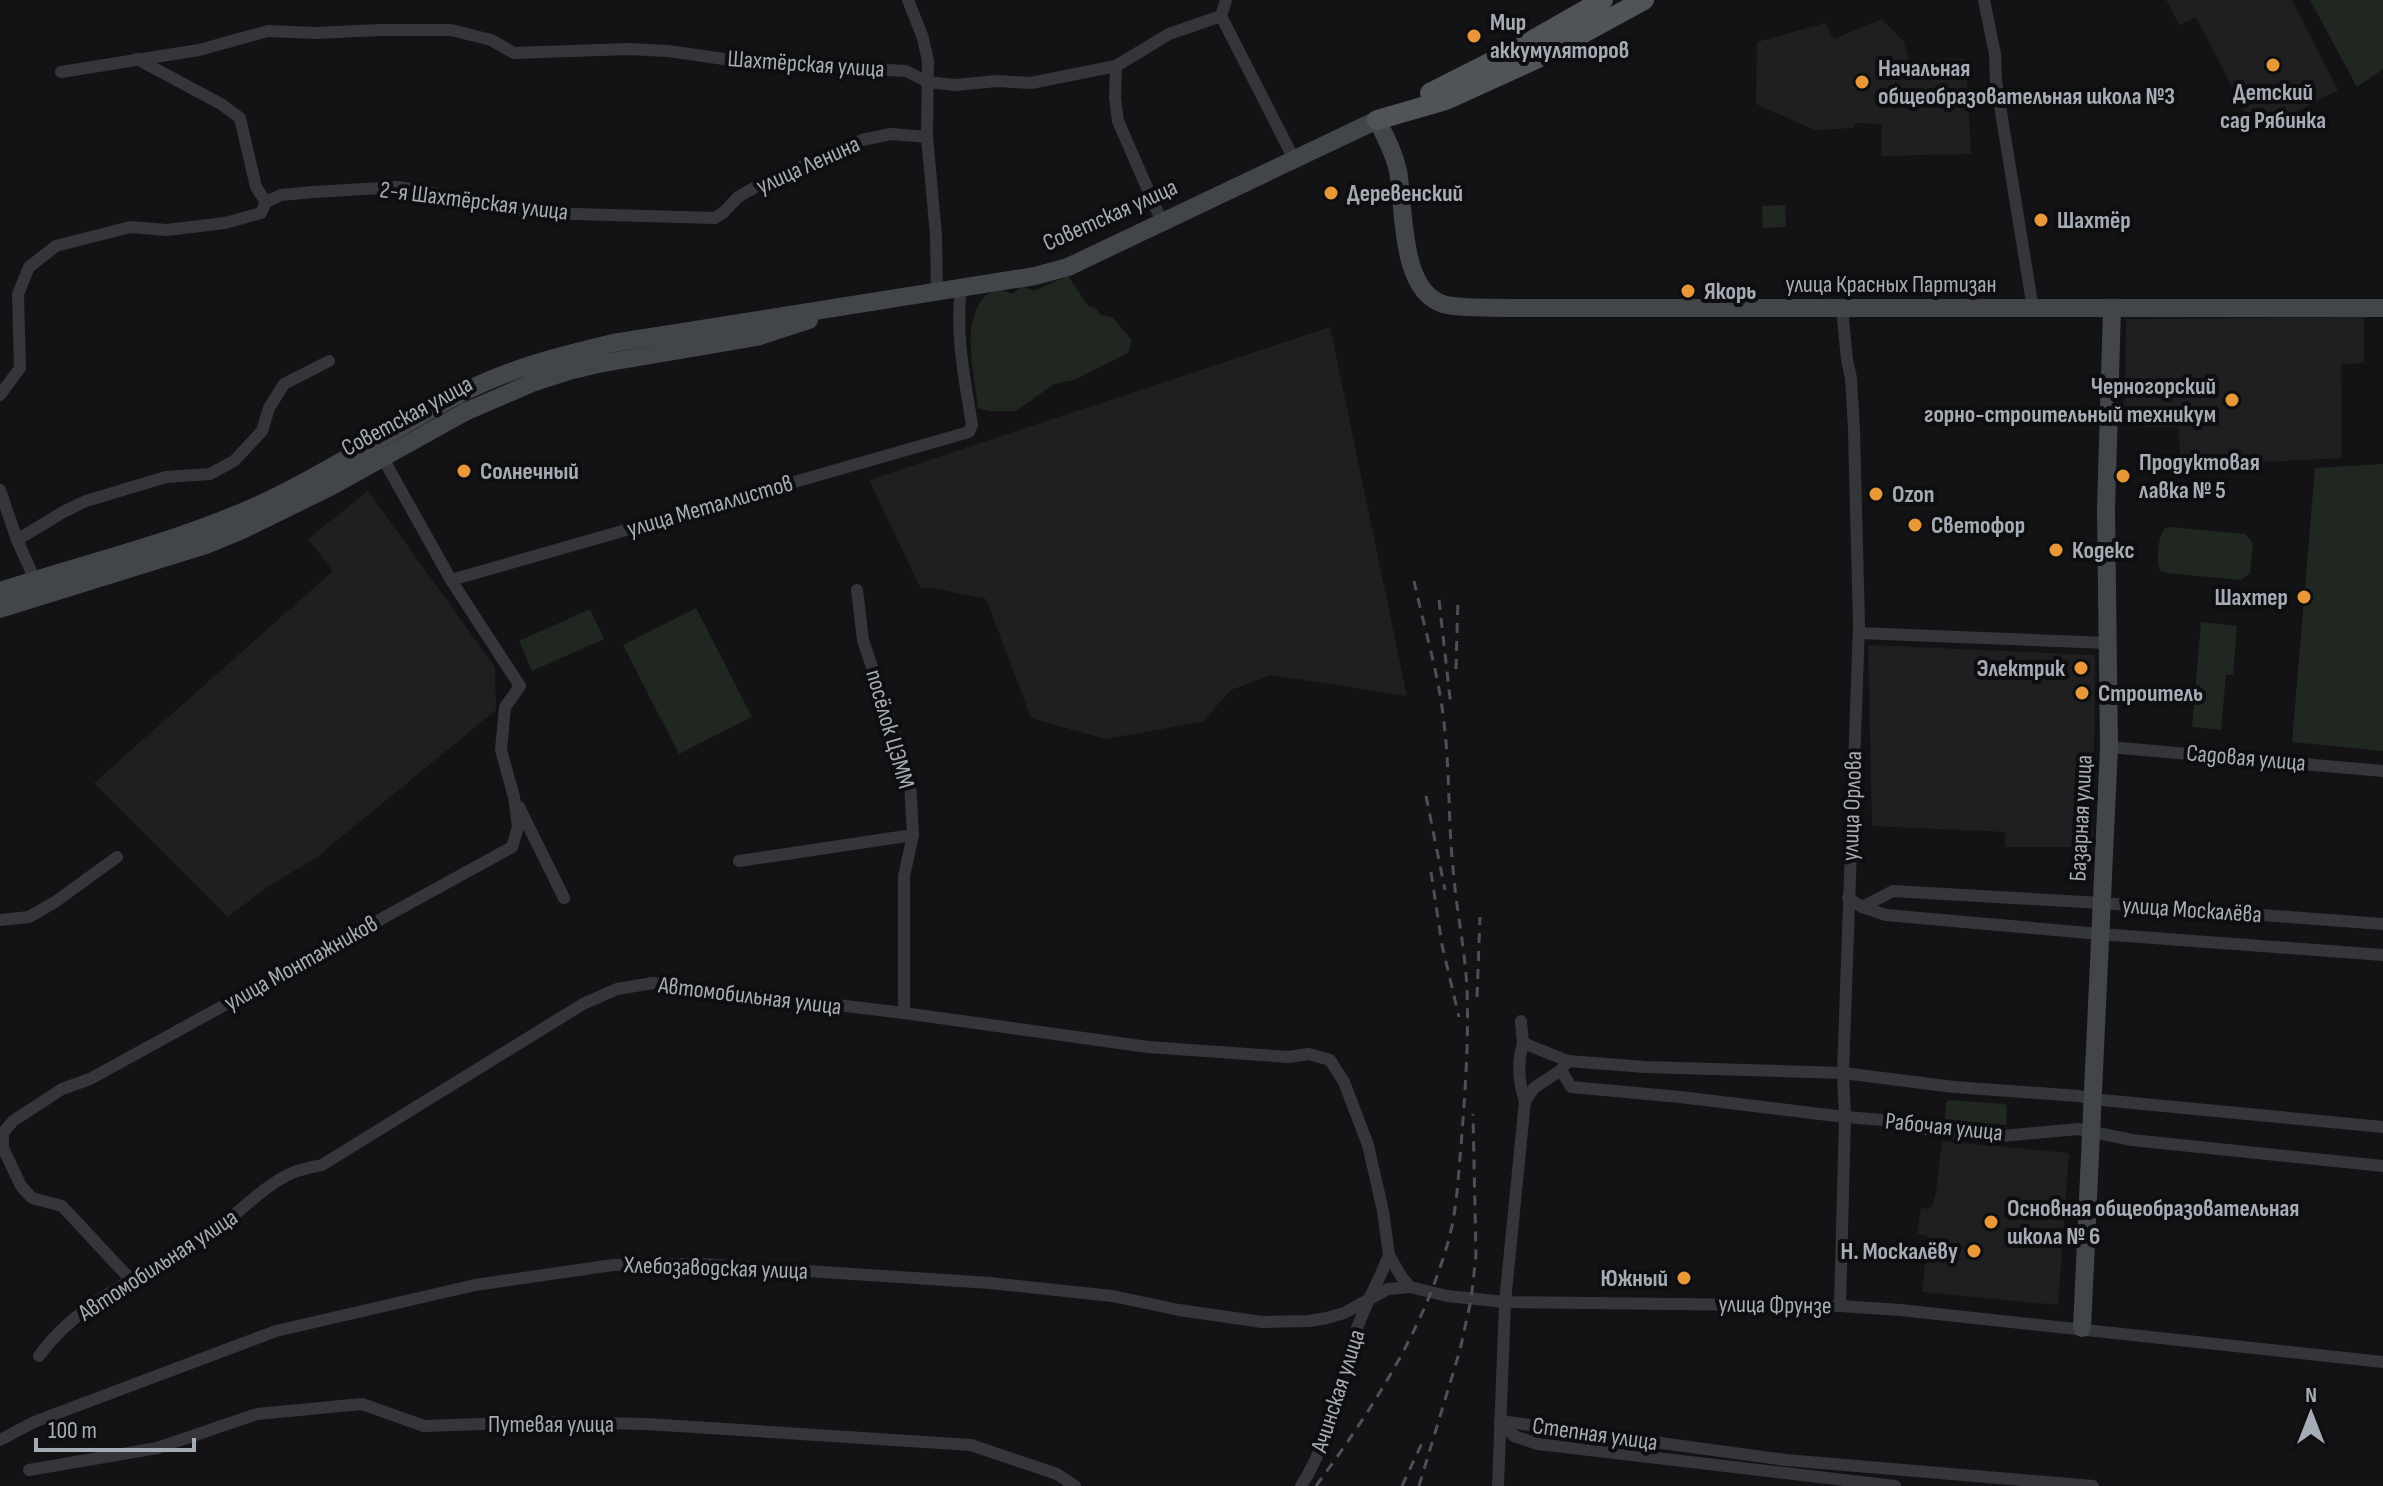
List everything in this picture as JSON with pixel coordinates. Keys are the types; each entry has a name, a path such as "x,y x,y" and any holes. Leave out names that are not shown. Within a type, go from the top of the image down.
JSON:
{"main road":[{"name":"Советская улица","path":"0,609 206,545 274,516 431,421 471,389 555,357 613,343 961,289 1068,267 1377,120 1517,49 1603,0"},
{"name":"Советская улица","path":"1377,120 1446,100 1536,59 1644,0"},
{"name":"улица Красных Партизан","path":"1377,120 1391,146 1398,172 1414,273 1426,295 1443,304 1510,308 2383,308"},
{"name":"Базарная улица","path":"2082,1328 2109,747 2106,509 2112,309"},
{"name":"Советская улица","path":"0,591 189,533 379,450"}],"street":[{"path":"908,0 923,38 928,61 927,137 936,235 937,293"},
{"path":"1226,0 1221,16 1294,159"},
{"path":"1984,0 1993,39 1996,81 2033,309"},
{"name":"Шахтёрская улица","path":"61,72 199,50 268,31 451,30 491,40 514,53 628,49 668,51 745,62 906,71 928,82 955,85 997,81 1031,83 1116,66 1169,34 1221,16"},
{"path":"137,59 221,104 240,118 256,187 266,202"},
{"path":"1116,66 1118,121 1162,222"},
{"name":"улица Ленина","path":"738,197 862,140 891,134 927,137"},
{"name":"2-я Шахтёрская улица","path":"0,395 20,368 18,294 29,267 56,246 130,227 167,230 225,223 261,213 266,202 281,195 328,190 398,187 465,203 540,213 715,218 738,197"},
{"name":"улица Металлистов","path":"451,580 969,432 972,425 964,372 959,309 961,289"},
{"name":"улица Орлова","path":"1840,1306 1845,1117 1843,1073 1859,633 1854,430 1842,308"},
{"path":"17,540 86,501 166,477 210,474 234,461 262,431 269,408 284,384 329,361"},
{"path":"379,450 451,580 520,686 505,707 501,750 514,797 564,898"},
{"path":"0,490 35,580"},
{"name":"посёлок ЦЭММ","path":"857,590 863,640 910,782 913,835 904,876 904,1013"},
{"path":"1859,633 2107,643"},
{"name":"Садовая улица","path":"2109,747 2383,771"},
{"name":"улица Монтажников","path":"130,1279 62,1206 32,1198 21,1186 3,1148 3,1133 13,1121 62,1089 90,1079 512,847 518,827 514,797"},
{"path":"739,861 913,835"},
{"path":"0,920 29,917 117,857"},
{"name":"улица Москалёва","path":"1862,907 1893,891 2383,924"},
{"name":"улица Москалёва","path":"1848,898 1862,907 1886,915 2383,955"},
{"name":"Автомобильная улица","path":"39,1356 55,1334 130,1279 211,1233 278,1181 322,1165 583,1004 617,989 653,983 904,1013 1148,1047 1288,1057 1309,1054 1330,1060 1344,1082 1368,1145 1389,1255"},
{"path":"1498,1486 1505,1302 1525,1101 1518,1074 1523,1043 1521,1021"},
{"path":"1523,1043 1564,1066 1534,1088 1525,1101"},
{"name":"Рабочая улица","path":"2383,1127 2079,1096 1954,1087 1843,1073 1564,1066 1571,1087 1896,1121 1933,1131 2002,1136 2078,1129 2132,1140 2383,1166"},
{"path":"1389,1255 1410,1287"},
{"name":"Ачинская улица","path":"1301,1486 1332,1419 1353,1339 1389,1255"},
{"name":"Хлебозаводская улица","path":"0,1440 34,1422 276,1331 475,1285 613,1265 714,1265 990,1283 1112,1296 1262,1322 1327,1318 1344,1313 1388,1289 1410,1287"},
{"name":"улица Фрунзе","path":"1410,1287 1447,1296 1505,1302 1840,1306 1900,1310 2383,1362"},
{"name":"Путевая улица","path":"29,1470 157,1448 257,1414 362,1404 424,1426 539,1422 647,1424 971,1445 1057,1474 1075,1486"},
{"name":"Степная улица","path":"1500,1421 1514,1436 1538,1444 1895,1486"},
{"name":"Степная улица","path":"1500,1421 1786,1460 2093,1486"}],"shaded area":[{"name":"Детский сад Рябинка","path":"2166,0 2292,0 2338,90 2256,133 2196,17 2180,25"},
{"path":"2310,0 2383,0 2383,69 2357,87"},
{"name":"Начальная общеобразовательная школа №3","path":"1882,19 1904,42 1909,60 1966,59 1971,154 1881,156 1882,124 1855,123 1854,128 1815,130 1756,104 1757,42 1825,23 1834,39"},
{"path":"1785,205 1786,227 1763,228 1762,206"},
{"path":"1068,276 1088,306 1101,315 1113,318 1132,340 1128,353 1074,380 1054,384 1016,411 978,408 971,336 977,308 984,297 1000,289 1012,294 1023,286 1033,291"},
{"name":"Черногорский горно-строительный техникум","path":"2364,317 2364,363 2341,364 2342,458 2180,466 2179,427 2142,427 2142,413 2122,412 2126,319"},
{"path":"1330,327 1407,696 1271,675 1231,690 1202,722 1105,739 1031,718 986,599 932,588 921,589 869,480"},
{"path":"2383,464 2383,751 2292,742 2315,468"},
{"path":"368,491 495,667 496,710 317,857 269,886 228,917 94,783 333,571 308,539"},
{"path":"2164,529 2245,534 2253,543 2250,573 2241,580 2160,570 2160,538"},
{"path":"696,608 752,717 679,754 623,645"},
{"path":"590,609 604,639 532,671 519,641"},
{"path":"2201,622 2237,626 2233,675 2226,675 2221,730 2192,727"},
{"path":"1868,645 2095,655 2093,847 2005,847 2005,832 1872,826"},
{"path":"1949,1100 2004,1104 2007,1106 2006,1125 1947,1123 1946,1103"},
{"name":"Основная общеобразовательная школа № 6","path":"1942,1141 2069,1153 2058,1305 1922,1292 1928,1236 1917,1234 1921,1208 1931,1209 1936,1192"}],"railway":[{"path":"1316,1486 1375,1400 1425,1308 1451,1230 1457,1194 1466,1068 1466,974 1453,868 1442,705 1414,581"},
{"path":"1456,669 1458,597"},
{"path":"1439,600 1451,707"},
{"path":"1426,796 1445,890"},
{"path":"1431,872 1442,945 1459,1017"},
{"path":"1477,997 1480,917"},
{"path":"1419,1486 1460,1350 1471,1300 1476,1256 1473,1114"},
{"path":"1402,1486 1423,1441"}],"place":[{"name":"Мир аккумуляторов","path":"1474,36"},
{"name":"Детский сад Рябинка","path":"2273,65"},
{"name":"Начальная общеобразовательная школа №3","path":"1862,82"},
{"name":"Деревенский","path":"1331,193"},
{"name":"Шахтёр","path":"2041,220"},
{"name":"Якорь","path":"1688,291"},
{"name":"Черногорский горно-строительный техникум","path":"2232,400"},
{"name":"Солнечный","path":"464,471"},
{"name":"Продуктовая лавка № 5","path":"2123,476"},
{"name":"Ozon","path":"1876,494"},
{"name":"Светофор","path":"1915,525"},
{"name":"Кодекс","path":"2056,550"},
{"name":"Шахтер","path":"2304,597"},
{"name":"Электрик","path":"2081,668"},
{"name":"Строитель","path":"2082,693"},
{"name":"Основная общеобразовательная школа № 6","path":"1991,1222"},
{"name":"Н. Москалёву","path":"1974,1251"},
{"name":"Южный","path":"1684,1278"}]}
